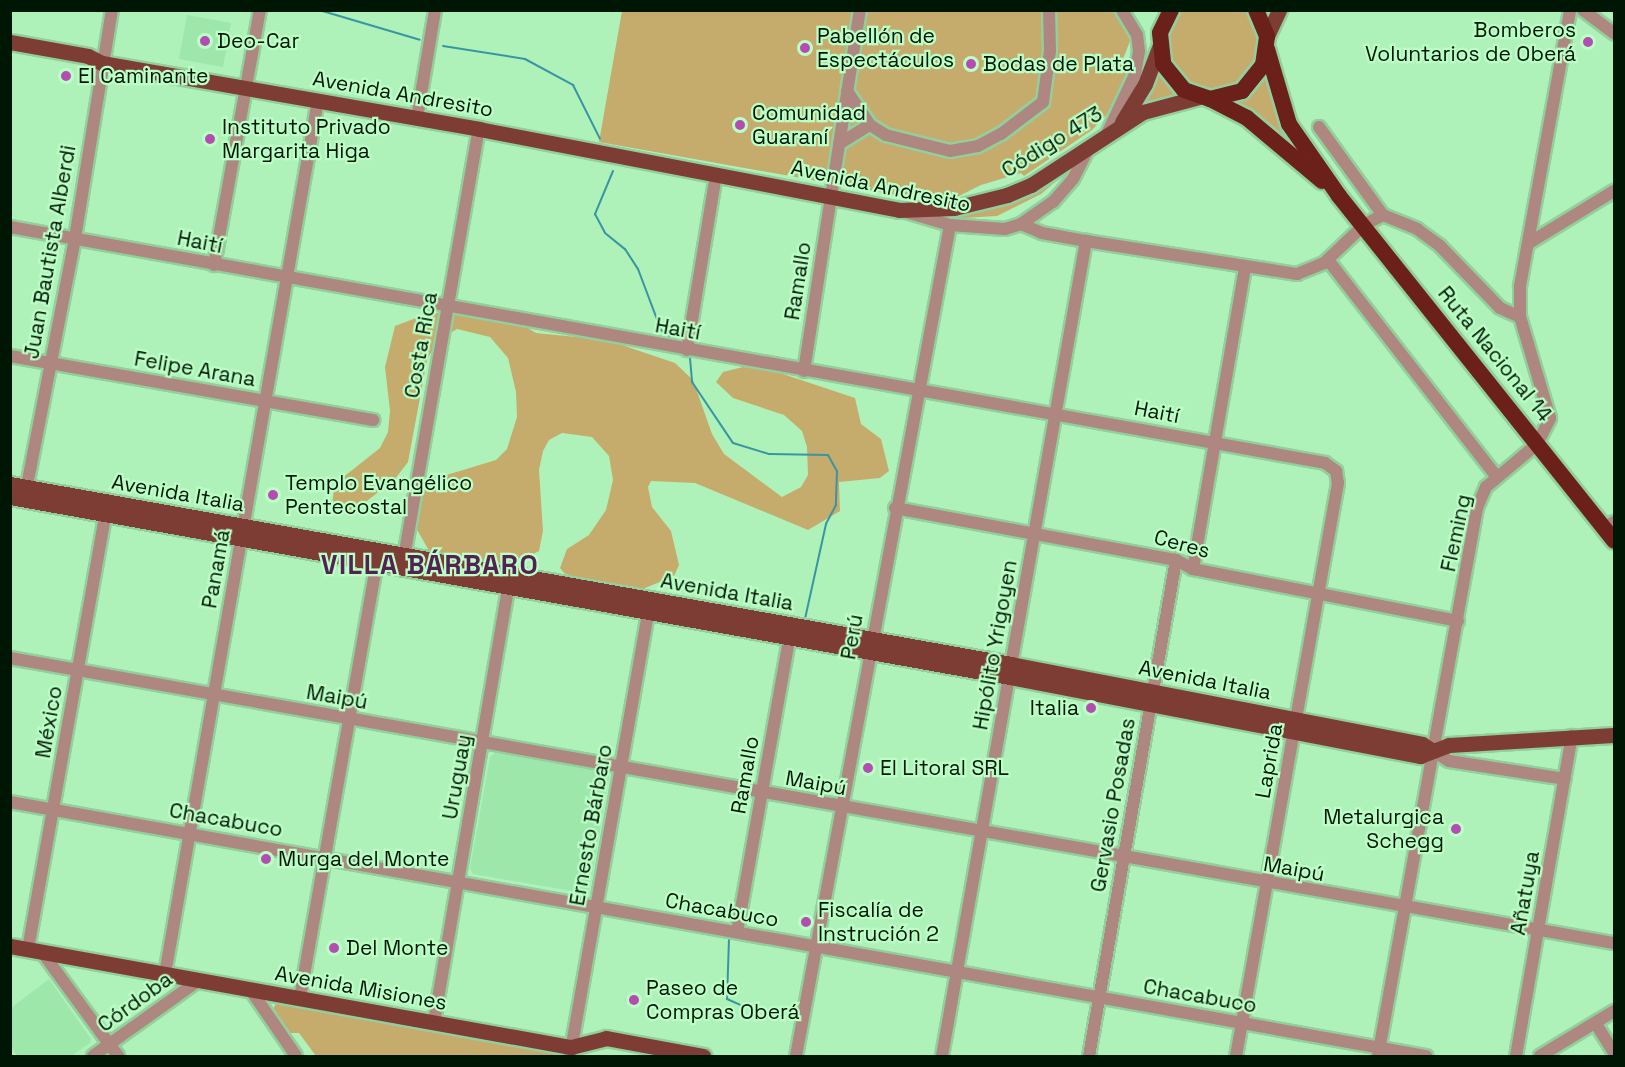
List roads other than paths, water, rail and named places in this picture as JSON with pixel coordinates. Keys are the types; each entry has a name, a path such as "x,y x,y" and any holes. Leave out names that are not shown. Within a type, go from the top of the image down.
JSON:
{"highway":[{"path":"1154,10 1160,40"},
{"path":"1160,40 1171,10"},
{"name":"Ruta Nacional 14","path":"1256,10 1289,124 1339,196 1538,444 1611,530"},
{"name":"Ruta Nacional 14","path":"1160,40 1171,79 1204,98 1247,118 1339,196"},
{"path":"1204,98 1242,91 1263,65 1267,43"}],"main road":[{"path":"1267,43 1279,10"},
{"path":"1121,124 1145,84 1160,40"},
{"name":"Avenida Andresito","path":"10,42 88,56 102,63 479,129 899,210"},
{"name":"Avenida Andresito","path":"10,52 87,65 102,63"},
{"path":"1121,124 1159,106 1204,98"},
{"name":"Código 473","path":"899,210 954,208 1007,195 1031,185 1088,149 1121,124"},
{"name":"Avenida Italia","path":"10,484 21,495 403,561 1295,725 1422,744 1433,751"},
{"path":"1433,751 1449,745 1614,735"},
{"name":"Avenida Misiones","path":"10,946 434,1022 574,1051 606,1038 703,1056"}],"street":[{"name":"Juan Bautista Alberdi","path":"21,495 75,238 112,10"},
{"path":"214,265 260,10"},
{"path":"417,118 435,10"},
{"name":"Ramallo","path":"804,371 860,10"},
{"path":"847,91 870,124 885,135 950,151 978,146 1001,134 1042,102 1050,51 1049,10"},
{"path":"1106,136 1134,74 1139,51 1137,35 1122,10"},
{"name":"Fleming","path":"1379,1052 1478,508 1486,487 1496,476 1538,444 1551,418 1520,317 1520,286 1570,10"},
{"path":"1584,10 1614,33"},
{"name":"Panamá","path":"165,974 318,100"},
{"path":"839,144 870,124"},
{"path":"1319,128 1383,215 1418,229 1440,246 1500,308 1520,317"},
{"name":"Costa Rica","path":"403,561 479,129"},
{"path":"1021,224 1053,202 1074,178 1088,149"},
{"path":"687,350 716,174"},
{"path":"1529,243 1614,191"},
{"name":"Avenida Andresito","path":"899,210 950,225 1005,229 1021,224 1042,233 1086,241 1245,268 1297,273 1328,260 1364,225 1383,215"},
{"name":"Perú","path":"796,1056 916,390 950,225"},
{"name":"Haití","path":"10,227 804,371 1056,412 1325,463 1336,471"},
{"name":"Hipólito Yrigoyen","path":"942,1056 1086,241"},
{"path":"1328,260 1496,476"},
{"path":"1193,569 1245,268"},
{"name":"Felipe Arana","path":"10,356 373,420"},
{"name":"Laprida","path":"1236,1056 1338,483 1336,471"},
{"name":"México","path":"35,950 53,809 106,508"},
{"name":"Ceres","path":"895,508 1176,560 1193,569 1458,621"},
{"path":"300,998 378,557"},
{"name":"Gervasio Posadas","path":"1089,1056 1176,560"},
{"name":"Uruguay","path":"434,1022 510,581"},
{"name":"Ernesto Bárbaro","path":"574,1051 596,907 649,606"},
{"name":"Ramallo","path":"737,932 790,631"},
{"name":"Maipú","path":"10,658 1405,909 1614,943"},
{"name":"Añatuya","path":"1516,1056 1572,736"},
{"name":"Avenida Italia","path":"1433,751 1449,761 1565,779"},
{"name":"Chacabuco","path":"10,802 1242,1023 1379,1052 1426,1056"},
{"path":"35,950 118,1056"},
{"name":"Córdoba","path":"93,1056 199,980"},
{"path":"250,989 296,1056"},
{"path":"1540,1056 1612,1014"},
{"path":"1596,1024 1614,1053"}],"waterway":[{"path":"319,10 420,40"},
{"path":"443,46 525,59 573,85 600,139"},
{"path":"613,171 595,214 605,233 625,249 638,269 661,330 675,341"},
{"path":"690,358 692,382 733,443 769,454 828,455 837,471 836,505 826,524 805,619"},
{"path":"729,939 727,999 743,1006"}],"place":[{"name":"Deo-Car","path":"205,41"},
{"name":"Bomberos Voluntarios de Oberá","path":"1588,42"},
{"name":"Pabellón de Espectáculos","path":"805,48"},
{"name":"Bodas de Plata","path":"971,64"},
{"name":"El Caminante","path":"66,76"},
{"name":"Comunidad Guaraní","path":"740,125"},
{"name":"Instituto Privado Margarita Higa","path":"210,139"},
{"name":"Templo Evangélico Pentecostal","path":"273,495"},
{"name":"Italia","path":"1091,708"},
{"name":"El Litoral SRL","path":"868,768"},
{"name":"Metalurgica Schegg","path":"1456,829"},
{"name":"Murga del Monte","path":"266,859"},
{"name":"Fiscalía de Instrución 2","path":"806,922"},
{"name":"Del Monte","path":"334,948"},
{"name":"Paseo de Compras Oberá","path":"634,1000"}],"district":[{"name":"VILLA BÁRBARO","path":"430,565"}]}
